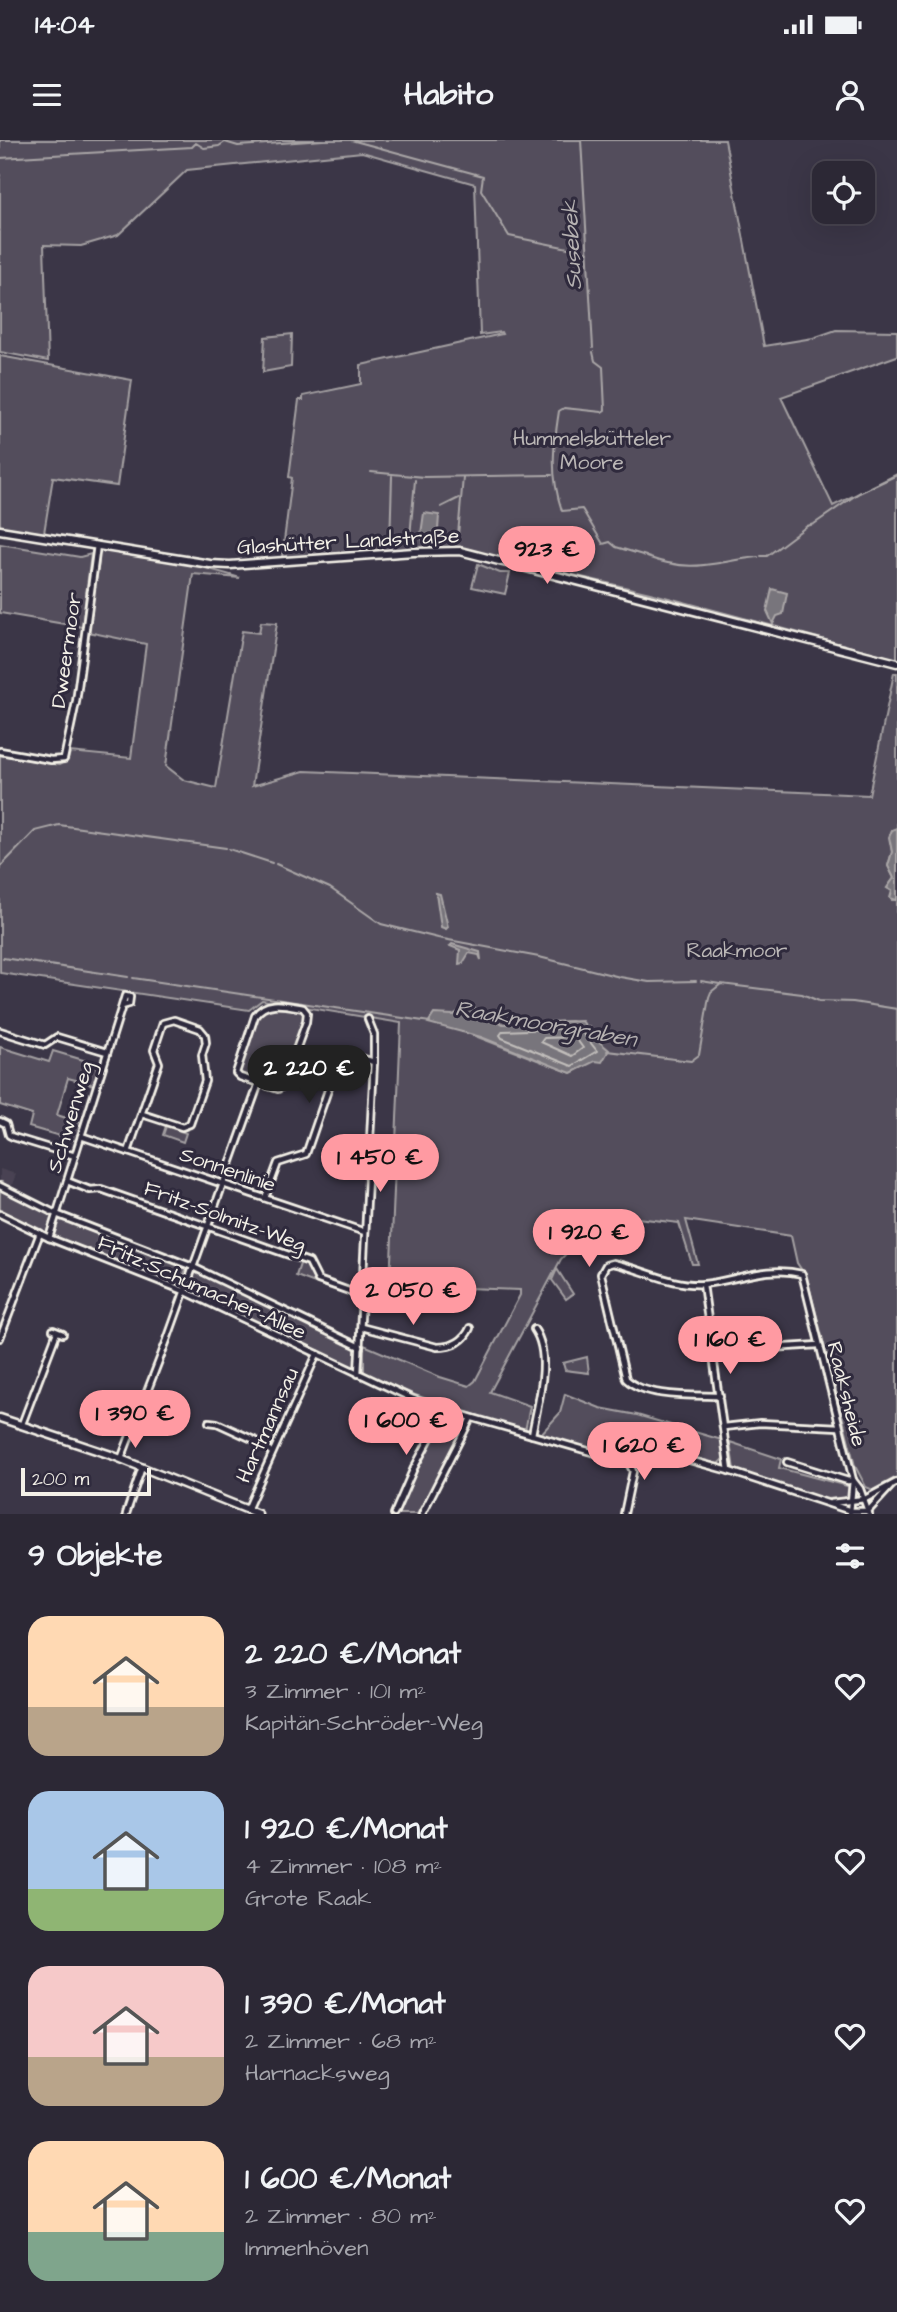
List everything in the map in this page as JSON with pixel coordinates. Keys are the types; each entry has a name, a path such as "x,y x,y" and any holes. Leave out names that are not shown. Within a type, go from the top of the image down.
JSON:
{"street":[{"name":"Glashütter Landstraße","path":"0,530 230,565 460,551 897,663"},
{"name":"Dweermoor","path":"0,751 51,760 64,759 76,702 97,545"},
{"path":"271,1004 303,1008 307,1013 306,1022 284,1086 278,1089 258,1083 236,1073 255,1016 271,1004"},
{"name":"Schwenweg","path":"49,1238 122,1006"},
{"path":"358,1374 374,1062 374,1034 368,1018"},
{"path":"128,1152 159,1063 154,1049 163,1023 174,1020 200,1029 205,1035 206,1043 202,1055 205,1081 190,1124 182,1127 142,1114"},
{"path":"0,1031 45,1045 57,1037 107,1052"},
{"path":"265,1198 278,1163 306,1154 341,1052 374,1062"},
{"path":"121,1459 208,1227 258,1083"},
{"path":"0,1121 6,1124 9,1135 13,1138 75,1156"},
{"name":"Sonnenlinie","path":"81,1136 366,1232"},
{"name":"Fritz-Solmitz-Weg","path":"67,1181 90,1190 101,1189 309,1262 318,1280 363,1296"},
{"name":"Fritz-Schumacher-Allee","path":"0,1186 56,1214 193,1267 360,1347"},
{"name":"Fritz-Schumacher-Allee","path":"0,1214 49,1238 184,1291 358,1374 445,1410 616,1459 625,1456 632,1449 642,1447 869,1512"},
{"path":"0,1338 40,1233"},
{"path":"720,1396 645,1390 633,1386 626,1379 601,1274 606,1265 613,1263 684,1283 703,1284 720,1396 729,1471"},
{"name":"Raaksheide","path":"703,1284 762,1272 781,1270 803,1273 853,1480 855,1506"},
{"path":"0,1311 9,1314"},
{"path":"362,1327 437,1347 448,1347 459,1341 467,1335 470,1328"},
{"path":"532,1435 544,1371 534,1329"},
{"path":"22,1424 57,1332"},
{"path":"714,1356 737,1350 819,1345"},
{"name":"Hartmannsau","path":"247,1510 317,1354"},
{"path":"394,1514 414,1468 445,1410"},
{"path":"0,1418 121,1459 258,1514"},
{"path":"422,1514 471,1418"},
{"path":"209,1422 263,1444 271,1452"},
{"path":"724,1427 760,1423 839,1427"},
{"path":"624,1514 634,1471 625,1456"},
{"path":"787,1462 848,1481 853,1480"},
{"path":"126,1514 142,1467"},
{"name":"Raaksheide","path":"853,1480 855,1506"},
{"path":"855,1506 895,1483"},
{"path":"869,1512 895,1483"},
{"name":"Fritz-Schumacher-Allee","path":"830,1503 855,1506"},
{"name":"Raaksheide","path":"855,1506 869,1512"}],"shaded area":[{"path":"0,1169 16,1174 11,1188 0,1182"}],"green space":[{"name":"Hummelsbütteler Moore","path":"0,140 725,140 764,346 813,338 836,330 897,331 897,356 781,397 833,506 897,474 897,659 650,593 453,547 282,557 299,400 303,400 303,396 361,384 361,365 502,334 480,335 475,184 362,152 187,170 118,235 81,246 44,245 48,361 0,352"},
{"path":"292,334 291,367 263,372 265,337"},
{"path":"0,356 132,380 117,486 53,477 44,533 0,526"},
{"path":"0,544 80,557 91,554 82,627 0,613"},
{"name":"Raakmoor","path":"102,550 189,564 240,578 193,574 166,766 184,780 216,788 242,631 259,633 261,622 277,623 252,786 304,771 869,795 894,673 897,673 897,828 892,830 890,837 892,852 888,866 894,878 887,888 892,891 892,900 897,900 897,1477 873,1490 866,1487 855,1466 807,1278 797,1263 791,1236 686,1220 698,1264 692,1264 679,1223 603,1214 561,1259 490,1392 530,1406 525,1431 415,1395 364,1373 364,1345 440,1377 469,1386 475,1381 520,1295 520,1290 390,1285 401,1023 262,1000 249,1010 0,973 0,755 59,765 68,760 70,752 131,758 146,644 88,632 99,562 97,559","holes":["470,1006 503,1024 571,1021 589,1027 596,1039 595,1060 571,1073 462,1031 456,1018"]},
{"path":"478,564 500,573 510,573 505,594 472,587"},
{"path":"271,1005 301,1010 305,1016 280,1087 239,1073 256,1018"},
{"path":"0,1047 49,1062 53,1051 100,1065 94,1085 68,1078 57,1115 82,1123 77,1141 29,1127 32,1115 0,1105"},
{"path":"166,1126 186,1133 183,1142 163,1135"},
{"path":"0,1190 54,1214 46,1233 0,1212"},
{"path":"58,1217 187,1267 179,1287 52,1236"},
{"path":"301,1261 307,1263 315,1283 296,1276"},
{"path":"557,1269 573,1294 566,1299 552,1280"},
{"path":"194,1271 357,1348 355,1369 186,1291"},
{"path":"587,1357 589,1373 565,1370 563,1363"},
{"path":"565,1394 600,1408 637,1415 722,1440 725,1457 718,1464 638,1443 618,1456 540,1435 560,1413"},
{"path":"446,1414 466,1422 419,1514 396,1514 416,1469"},
{"path":"730,1442 781,1459 779,1468 851,1487 848,1498 825,1499 734,1470"}],"water":[{"path":"424,513 439,515 438,530 423,542 421,534"},
{"path":"772,589 787,593 783,614 777,616 773,624 767,611"},
{"path":"897,828 897,900 890,898 892,891 887,888 894,878 888,866 892,852 889,837 892,830"},
{"path":"436,893 440,894 448,927 446,929 441,927"},
{"path":"452,944 480,952 481,960 479,955 469,953 463,963 459,964 460,950 450,946"},
{"path":"470,1006 503,1024 582,1021 609,1050 602,1062 595,1061 571,1073 481,1037 428,1023 434,1014 453,1015"}],"waterway":[{"path":"0,158 192,147 196,143 204,148 219,146 225,142 238,146 323,140"},
{"path":"351,140 483,176 481,190 509,236 588,252"},
{"name":"Susebek","path":"581,140 593,348"},
{"name":"Susebek","path":"593,352 595,361 603,367 605,410 602,412 564,408 559,411 554,461 558,498 562,511 582,509 603,544 610,542 616,547 646,556"},
{"path":"371,472 424,477 552,475"},
{"name":"Susebek","path":"761,556 767,556 807,526 859,493 897,475"},
{"path":"390,545 392,476"},
{"path":"458,535 463,477"},
{"path":"410,537 415,480"},
{"path":"441,507 459,498"},
{"name":"Susebek","path":"647,557 691,566 758,557"},
{"path":"0,867 35,831 59,825 226,848"},
{"path":"229,849 272,863"},
{"path":"276,864 330,888 381,924 620,977 649,982 696,981"},
{"name":"Raakmoorgraben","path":"3,958 128,977"},
{"name":"Raakmoorgraben","path":"133,978 430,1022"},
{"path":"701,981 720,984"},
{"name":"Raakmoorgraben","path":"607,1051 691,1061 699,1055 709,997 721,984 802,994 819,1001 853,1002 897,1009"}]}
